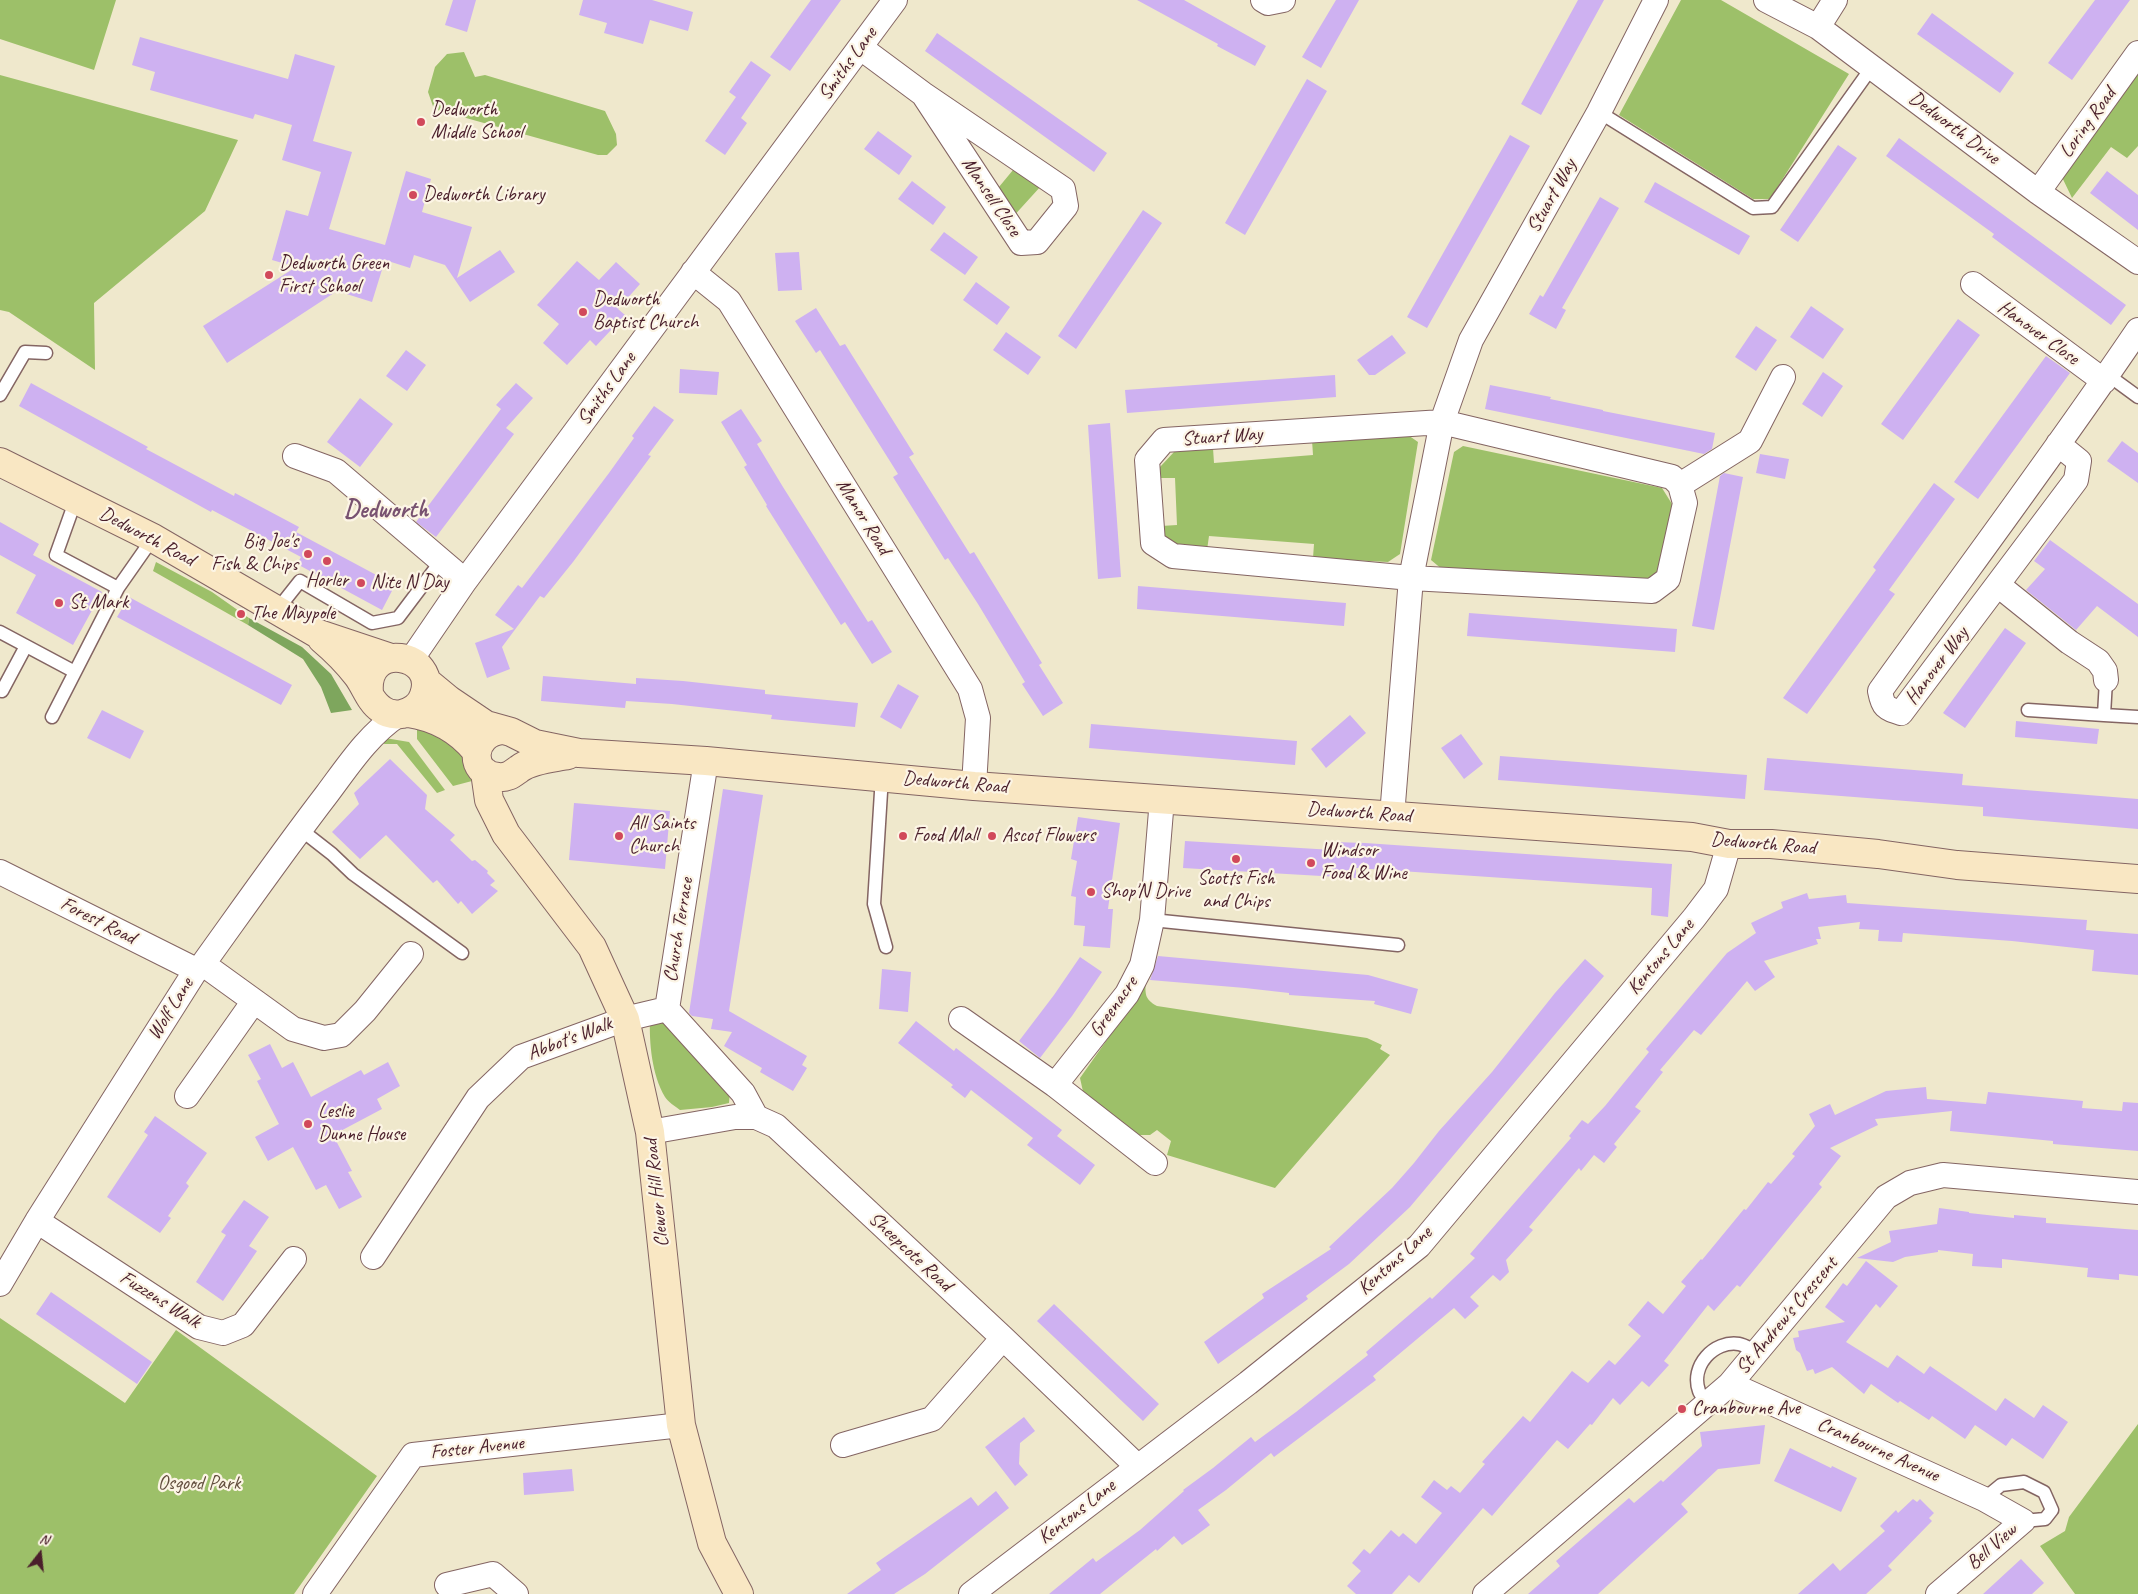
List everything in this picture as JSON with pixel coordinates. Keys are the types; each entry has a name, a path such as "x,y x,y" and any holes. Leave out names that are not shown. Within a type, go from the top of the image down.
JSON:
{"main road":[{"name":"Dedworth Road","path":"0,462 153,538 316,633 409,666 449,700 486,725 544,747 580,752 882,776 974,786 1692,837 1729,844 1771,844 1878,854 1957,865 2138,878"},
{"name":"Dedworth Road","path":"316,633 341,656 380,709 389,714 425,715 448,726 468,742 481,761 500,778 543,760 580,752"},
{"path":"371,697 368,683 372,670 379,663 409,666 426,691 417,707 403,714"},
{"path":"481,761 479,743 486,734 510,733 524,751 524,759 502,805 501,821"},
{"name":"Clewer Hill Road","path":"481,761 489,800 506,834 592,946 625,1018 650,1132 681,1425 712,1543 739,1594"}],"street":[{"name":"Smiths Lane","path":"409,666 465,582 895,0"},
{"path":"1263,0 1268,3 1283,0"},
{"name":"Stuart Way","path":"1392,816 1411,578 1442,422 1471,340 1599,112 1656,0"},
{"name":"Dedworth Drive","path":"1766,0 1818,27 2038,192 2138,262"},
{"path":"1818,27 1835,0"},
{"name":"Mansell Close","path":"861,48 923,94 1063,189 1066,206 1037,242 1021,243 923,94"},
{"name":"Loring Road","path":"2038,192 2138,53"},
{"name":"Manor Road","path":"693,272 729,301 970,689 978,718 974,786"},
{"name":"Hanover Close","path":"1973,284 2106,378"},
{"name":"Hanover Way","path":"2058,444 2079,461 2076,480 1901,713 1888,709 1883,704 1880,690 2058,444 2106,378 2138,330"},
{"path":"1680,485 1750,441 1783,377"},
{"path":"1411,578 1652,591 1668,579 1685,503 1680,485 1672,478 1442,422"},
{"name":"Stuart Way","path":"1411,578 1173,556 1153,543 1147,460 1164,440 1442,422"},
{"path":"295,456 336,471 465,582"},
{"path":"1998,585 2069,642 2098,661 2105,671 2106,680"},
{"name":"Wolf Lane","path":"362,747 371,728 371,697"},
{"name":"Wolf Lane","path":"0,1284 37,1221 199,967 362,747 377,731 403,714"},
{"name":"Church Terrace","path":"666,1009 706,761"},
{"name":"Greenacre","path":"1055,1085 1127,994 1142,965 1152,920 1162,798"},
{"name":"Kentons Lane","path":"971,1594 1248,1383 1419,1246 1694,918 1716,889 1729,844"},
{"name":"Forest Road","path":"0,872 199,967 254,1001 294,1029 324,1038 341,1035 365,1011 411,954"},
{"path":"187,1096 254,1001"},
{"path":"666,1009 742,1093 756,1117"},
{"name":"Abbot's Walk","path":"373,1257 478,1098 521,1057 625,1018 666,1009"},
{"path":"961,1020 1055,1085 1155,1163"},
{"name":"Sheepcote Road","path":"650,1132 735,1117 756,1117 776,1126 1137,1466"},
{"name":"St Andrew's Crescent","path":"1485,1594 1730,1384 1886,1197 1910,1183 1943,1175 2138,1192"},
{"name":"Fuzzens Walk","path":"37,1221 199,1327 223,1333 243,1325 294,1259"},
{"path":"843,1445 932,1419 1003,1338"},
{"name":"Cranbourne Avenue","path":"1730,1384 1984,1499 2023,1520"},
{"name":"Foster Avenue","path":"314,1594 413,1454 681,1425"},
{"name":"Bell View","path":"1938,1594 2023,1520"},
{"path":"447,1585 493,1574 516,1594"}],"lane":[{"path":"1599,112 1753,208 1772,207 1872,67"},
{"path":"0,395 25,352 46,353"},
{"path":"2106,378 2138,397"},
{"path":"76,499 56,555 118,588"},
{"path":"52,717 118,588 153,538"},
{"path":"277,610 300,581 372,623 398,618 441,561"},
{"path":"0,632 75,672"},
{"path":"2,690 26,646"},
{"path":"2104,715 2106,680"},
{"path":"2028,710 2138,717"},
{"path":"882,776 874,904 886,947"},
{"path":"300,829 332,854 352,874 462,954"},
{"path":"1152,920 1398,945"},
{"path":"1708,1403 1699,1391 1697,1376 1705,1355 1720,1346 1739,1344 1757,1352"},
{"path":"1984,1499 2001,1486 2024,1482 2044,1492 2052,1510 2045,1518 2023,1520"}],"green space":[{"path":"0,0 116,0 94,70 0,39"},
{"path":"1681,0 1721,0 1849,74 1770,199 1753,199 1619,115"},
{"path":"464,52 475,77 485,75 605,111 616,134 617,145 607,155 598,155 434,109 428,92 435,67 447,54"},
{"path":"2138,60 2138,146 2127,158 2111,147 2072,198 2060,173"},
{"path":"0,75 238,140 205,211 94,303 95,370 9,312 0,310"},
{"path":"1013,170 1041,186 1011,219 994,193"},
{"path":"1405,433 1418,442 1400,554 1388,562 1313,558 1314,544 1209,536 1207,550 1180,549 1164,538 1161,526 1177,525 1175,478 1158,478 1160,467 1174,452 1213,448 1214,463 1313,455 1312,440"},
{"path":"1463,446 1662,488 1672,504 1661,569 1646,582 1443,570 1431,560 1454,452"},
{"path":"156,562 212,592 249,618 248,625 153,571"},
{"path":"249,618 302,647 331,674 352,710 331,713 321,687 303,659 248,625"},
{"path":"417,724 447,738 469,762 472,781 453,786 417,739"},
{"path":"385,738 409,742 445,790 437,793 397,744 384,744"},
{"path":"1146,979 1146,995 1157,1006 1367,1038 1382,1045 1380,1049 1390,1055 1275,1188 1167,1155 1171,1141 1157,1130 1150,1135 1139,1135 1084,1096 1080,1078 1126,1013"},
{"path":"661,1017 730,1090 729,1103 712,1107 680,1110 666,1099 654,1069 650,1038 650,1018"},
{"name":"Osgood Park","path":"0,1318 125,1403 176,1330 377,1476 294,1594 0,1594"},
{"path":"2138,1424 2138,1594 2075,1594 2040,1546 2065,1531 2069,1517"}],"building":[{"path":"453,0 476,0 467,32 445,25"},
{"path":"583,0 652,0 693,12 688,31 650,20 643,44 604,33 607,23 579,15"},
{"path":"811,0 841,0 790,71 770,57"},
{"path":"1137,0 1184,0 1266,46 1255,66"},
{"path":"1336,0 1359,0 1321,68 1302,57"},
{"path":"1578,0 1604,0 1541,115 1521,104"},
{"path":"2095,0 2130,0 2072,80 2048,63"},
{"path":"1932,13 2014,73 2000,93 1917,34"},
{"path":"937,33 1107,153 1094,172 925,51"},
{"path":"140,37 288,79 295,54 335,66 313,141 352,152 329,229 385,245 406,171 431,179 422,212 472,227 457,278 500,250 515,272 470,302 445,265 414,255 410,268 385,260 372,302 337,291 227,363 203,326 296,267 272,260 286,210 308,216 321,172 282,160 292,125 255,114 253,119 150,90 155,72 132,65"},
{"path":"751,61 771,75 741,118 747,123 725,155 705,141 736,97 729,92"},
{"path":"1307,79 1327,91 1245,235 1225,223"},
{"path":"878,131 912,156 899,175 864,149"},
{"path":"1510,135 1530,146 1427,328 1407,317"},
{"path":"1899,138 2126,305 2111,325 1992,237 1994,234 1886,156"},
{"path":"1838,145 1857,158 1798,242 1780,230"},
{"path":"2107,171 2138,195 2138,230 2090,193"},
{"path":"912,181 946,207 933,225 898,199"},
{"path":"1655,182 1750,236 1739,255 1644,202"},
{"path":"1600,197 1619,208 1562,308 1566,310 1556,329 1529,314 1540,295 1543,297"},
{"path":"1143,210 1162,223 1076,349 1058,336"},
{"path":"944,232 978,257 965,275 930,250"},
{"path":"799,252 802,290 778,291 775,253"},
{"name":"Dedworth Baptist Church","path":"577,261 599,280 616,262 640,284 618,309 625,315 596,346 590,340 567,365 543,343 559,324 537,305"},
{"path":"976,282 1010,307 997,325 963,300"},
{"path":"1811,306 1844,329 1823,359 1790,337"},
{"path":"816,308 840,346 845,344 914,454 909,457 970,554 974,552 1042,663 1039,665 1063,703 1043,716 1022,684 1025,682 978,604 948,558 945,560 893,477 898,474 820,350 816,353 795,321"},
{"path":"1958,319 1980,335 1903,440 1881,424"},
{"path":"1756,326 1777,340 1756,371 1735,357"},
{"path":"1006,332 1041,357 1028,375 993,350"},
{"path":"1392,335 1406,353 1375,375 1369,375 1357,360"},
{"path":"406,350 426,365 407,391 386,376"},
{"path":"2046,356 2070,373 1978,499 1954,482"},
{"path":"680,369 719,372 717,395 679,393"},
{"path":"1823,372 1843,386 1822,417 1802,404"},
{"path":"1335,375 1336,397 1127,413 1125,390"},
{"path":"31,383 148,447 146,449 234,496 235,493 299,527 296,532 395,585 382,610 297,564 301,557 212,510 211,512 19,406"},
{"path":"516,383 533,398 506,428 514,434 436,537 416,522 501,409 496,405"},
{"path":"1490,385 1551,397 1550,399 1603,411 1715,433 1712,449 1704,454 1485,409"},
{"path":"360,398 393,424 360,467 327,442"},
{"path":"654,406 674,420 648,455 651,456 573,562 544,598 540,596 502,647 510,669 487,678 475,643 514,629 495,615 518,585 522,588 548,554 609,473 634,438 632,436"},
{"path":"741,409 762,441 757,444 783,487 868,622 872,620 892,652 872,664 845,622 841,625 766,506 744,467 747,465 721,422"},
{"path":"1110,423 1121,577 1098,579 1088,425"},
{"path":"2122,441 2138,453 2138,483 2107,461"},
{"path":"1760,454 1789,459 1785,479 1756,473"},
{"path":"1724,473 1743,477 1714,630 1692,626 1720,476"},
{"path":"1934,483 1955,499 1889,590 1895,594 1807,714 1783,698 1876,570 1873,567"},
{"name":"St Mark","path":"0,522 39,544 33,555 102,592 73,645 16,613 36,575 0,555"},
{"path":"2050,540 2138,604 2138,637 2097,606 2076,630 2026,590 2045,569 2034,561"},
{"path":"1138,586 1346,603 1344,626 1137,609"},
{"path":"129,597 292,685 281,705 117,617"},
{"path":"1469,613 1677,629 1675,652 1467,636"},
{"path":"2005,628 2026,643 1965,728 1943,713"},
{"path":"543,676 636,684 636,678 683,681 765,690 765,694 858,703 855,727 771,719 772,715 672,704 626,701 625,708 541,701"},
{"path":"898,684 919,696 901,729 880,717"},
{"path":"102,710 144,731 130,759 87,738"},
{"path":"1350,715 1366,733 1326,768 1311,749"},
{"path":"2016,721 2099,729 2097,744 2015,737"},
{"path":"1091,724 1297,741 1295,765 1089,748"},
{"path":"1461,734 1483,764 1464,779 1441,748"},
{"path":"1500,756 1747,775 1745,799 1498,780"},
{"path":"1767,758 1963,774 1962,785 2138,799 2138,829 1983,816 1983,807 1764,790"},
{"path":"390,759 427,795 425,809 455,835 450,840 472,861 475,860 488,871 487,873 495,881 490,885 498,891 472,914 461,901 458,904 437,880 433,883 386,835 360,859 332,832 359,804 354,793"},
{"path":"723,789 763,795 729,1011 807,1056 802,1065 807,1068 793,1091 760,1072 762,1068 724,1046 732,1032 711,1029 713,1019 692,1016 689,1013"},
{"name":"All Saints Church","path":"574,803 670,811 665,869 569,860"},
{"path":"1078,817 1120,823 1108,909 1113,909 1110,948 1083,946 1085,926 1074,925 1076,897 1071,896 1077,861 1071,859"},
{"path":"1185,841 1333,850 1334,842 1365,843 1672,864 1668,917 1651,915 1652,888 1356,868 1356,878 1183,868"},
{"path":"1807,893 1809,899 1846,895 1847,903 2087,920 2086,930 2138,934 2138,975 2092,971 2094,950 2012,941 1903,933 1902,942 1878,941 1879,930 1859,929 1860,922 1818,927 1821,939 1816,939 1818,944 1764,961 1775,977 1755,991 1747,981 1701,1035 1694,1030 1660,1070 1663,1072 1635,1107 1641,1111 1614,1144 1617,1147 1604,1163 1594,1155 1581,1171 1579,1168 1529,1227 1533,1230 1506,1260 1509,1272 1500,1281 1493,1275 1470,1297 1479,1306 1465,1319 1454,1308 1373,1376 1376,1380 1274,1457 1271,1453 1198,1510 1210,1525 1182,1545 1174,1536 1100,1594 1049,1594 1093,1558 1096,1562 1140,1530 1183,1490 1251,1437 1255,1442 1296,1412 1368,1355 1366,1352 1430,1297 1432,1299 1475,1258 1470,1254 1571,1138 1569,1136 1582,1120 1588,1124 1605,1106 1649,1052 1646,1049 1727,953 1756,933 1751,923 1783,908 1781,902"},
{"path":"1158,956 1368,975 1418,989 1411,1014 1374,1004 1375,1001 1289,995 1289,993 1245,988 1150,980"},
{"path":"1080,957 1102,972 1040,1058 1019,1041"},
{"path":"1585,959 1604,976 1410,1207 1349,1264 1306,1296 1308,1299 1218,1364 1204,1342 1264,1298 1262,1294 1331,1249 1329,1247 1392,1188 1439,1131 1492,1072 1555,993"},
{"path":"882,969 911,972 908,1012 879,1009"},
{"path":"916,1021 954,1051 956,1048 1062,1130 1057,1136 1095,1165 1080,1185 1027,1145 1033,1138 971,1090 965,1098 951,1087 953,1085 898,1043"},
{"name":"Leslie Dunne House","path":"270,1044 282,1068 293,1062 311,1097 361,1070 364,1075 388,1062 400,1086 377,1099 382,1109 333,1135 352,1171 348,1172 362,1197 339,1209 326,1185 316,1190 293,1147 268,1161 255,1137 279,1124 257,1081 261,1079 248,1055"},
{"path":"1926,1087 1927,1099 1986,1104 1988,1092 2083,1101 2082,1108 2122,1111 2123,1102 2138,1103 2138,1151 2053,1144 2053,1141 1950,1131 1952,1111 1875,1119 1878,1125 1830,1148 1841,1156 1819,1184 1822,1187 1740,1287 1737,1285 1714,1311 1708,1305 1664,1361 1669,1365 1649,1387 1642,1381 1620,1405 1613,1398 1592,1425 1590,1424 1568,1449 1557,1440 1492,1516 1483,1508 1419,1583 1409,1575 1392,1594 1356,1594 1347,1586 1361,1571 1352,1563 1364,1549 1370,1554 1391,1530 1399,1537 1403,1533 1416,1544 1442,1513 1421,1497 1434,1480 1447,1490 1451,1486 1460,1493 1485,1464 1482,1462 1523,1416 1530,1422 1572,1371 1588,1383 1609,1360 1615,1365 1641,1336 1628,1325 1648,1301 1663,1314 1686,1286 1681,1282 1702,1260 1744,1209 1746,1210 1768,1182 1771,1184 1795,1156 1792,1154 1815,1126 1809,1114 1830,1104 1835,1115 1886,1091"},
{"path":"155,1116 207,1153 186,1183 189,1186 168,1216 171,1218 160,1233 107,1197 148,1135 144,1132"},
{"path":"244,1200 269,1217 249,1246 257,1251 223,1301 196,1282 226,1235 221,1232"},
{"path":"1939,1208 2014,1218 2014,1215 2046,1218 2046,1223 2138,1230 2138,1276 2119,1274 2119,1280 2087,1277 2088,1268 2002,1259 2002,1268 1972,1266 1973,1254 1938,1250 1938,1252 1905,1257 1893,1262 1857,1258 1891,1242 1889,1231 1937,1224"},
{"path":"1866,1261 1898,1286 1880,1308 1876,1304 1846,1342 1888,1368 1897,1355 1924,1374 1930,1366 1996,1411 2005,1398 2034,1418 2043,1405 2068,1422 2043,1459 2012,1438 2006,1446 1975,1425 1965,1439 1932,1416 1929,1420 1900,1401 1898,1403 1871,1384 1864,1394 1832,1367 1815,1374 1813,1369 1807,1371 1800,1353 1796,1350 1793,1338 1799,1337 1798,1331 1845,1322 1825,1307 1843,1283 1847,1286"},
{"path":"51,1292 152,1362 137,1384 36,1314"},
{"path":"1054,1304 1159,1404 1143,1421 1037,1321"},
{"path":"1024,1417 1035,1431 1020,1443 1019,1464 1028,1475 1015,1486 985,1447"},
{"path":"1765,1425 1760,1464 1718,1469 1681,1504 1688,1512 1598,1594 1528,1594 1560,1566 1556,1561 1629,1498 1634,1503 1661,1480 1663,1482 1702,1446 1700,1432"},
{"path":"1790,1448 1857,1478 1841,1512 1774,1481"},
{"path":"572,1469 574,1491 524,1495 523,1473"},
{"path":"996,1491 1009,1508 925,1574 894,1594 847,1594 881,1570 876,1563 971,1497 978,1506"},
{"path":"1913,1499 1917,1502 1920,1499 1934,1513 1929,1518 1932,1521 1888,1566 1892,1570 1866,1594 1798,1594 1833,1563 1840,1571 1885,1531 1880,1526 1896,1510 1898,1513"},
{"path":"2021,1559 2044,1583 2032,1594 1983,1594"}],"place":[{"name":"Dedworth Middle School","path":"421,122"},
{"name":"Dedworth Library","path":"413,195"},
{"name":"Dedworth Green First School","path":"269,275"},
{"name":"Dedworth Baptist Church","path":"583,312"},
{"name":"Big Joe's Fish & Chips","path":"308,554"},
{"name":"Horler","path":"327,561"},
{"name":"Nite N Day","path":"361,583"},
{"name":"St Mark","path":"59,603"},
{"name":"The Maypole","path":"241,614"},
{"name":"All Saints Church","path":"619,836"},
{"name":"Food Mall","path":"903,836"},
{"name":"Ascot Flowers","path":"992,836"},
{"name":"Scotts Fish and Chips","path":"1236,859"},
{"name":"Windsor Food & Wine","path":"1311,863"},
{"name":"Shop'N Drive","path":"1091,892"},
{"name":"Leslie Dunne House","path":"308,1124"},
{"name":"Cranbourne Ave","path":"1682,1409"}],"district":[{"name":"Dedworth","path":"386,510"}]}
